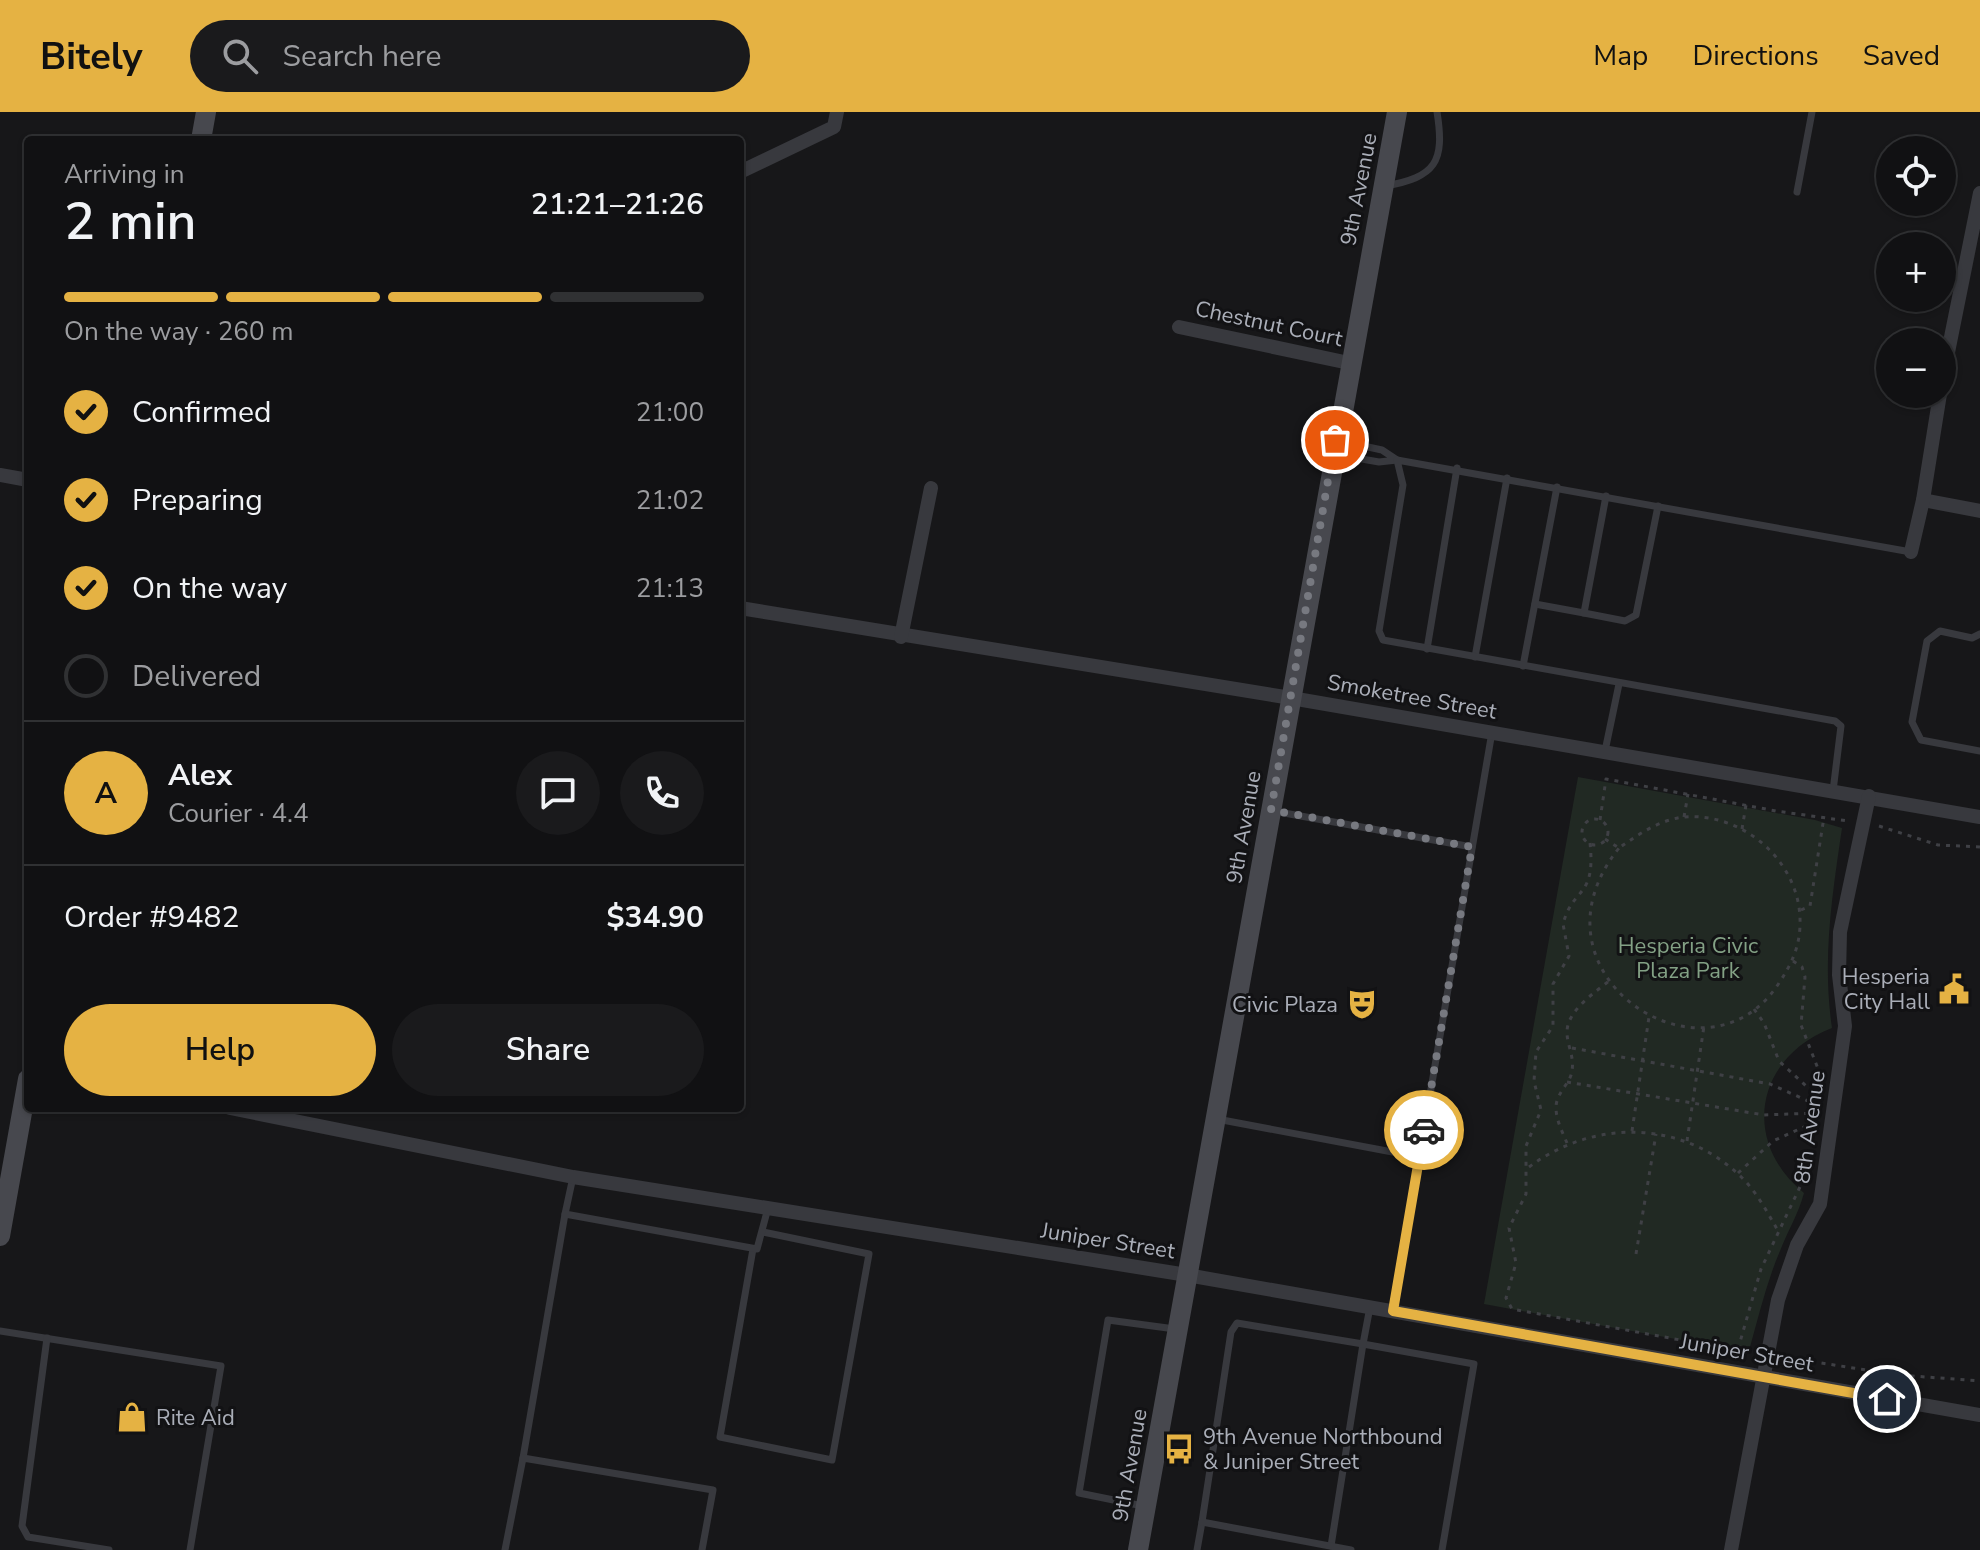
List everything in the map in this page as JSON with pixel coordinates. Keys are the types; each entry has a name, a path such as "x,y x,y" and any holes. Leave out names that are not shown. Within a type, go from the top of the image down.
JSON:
{"street":[{"path":"202,136 206,112"},
{"path":"744,170 834,127 837,112"},
{"name":"9th Avenue","path":"1138,1550 1349,363 1397,112"},
{"path":"1955,328 1977,231 1980,193"},
{"name":"Chestnut Court","path":"1179,327 1349,363"},
{"path":"1911,552 1938,408"},
{"path":"0,475 24,479"},
{"path":"901,637 931,488"},
{"path":"1923,500 1980,511"},
{"name":"Smoketree Street","path":"744,609 901,637 1291,698 1980,817"},
{"name":"8th Avenue","path":"1731,1550 1766,1356 1786,1272 1820,1204 1845,1026 1839,975 1840,932 1869,796"},
{"path":"0,1236 24,1101"},
{"name":"Juniper Street","path":"250,1112 573,1177 1187,1275 1980,1415"}],"lane":[{"path":"1383,186 1410,182 1425,174 1438,160 1441,138 1437,112"},
{"path":"1797,192 1812,112"},
{"path":"1334,447 1379,462 1397,460 1457,468 1911,552"},
{"path":"1334,447 1382,450 1397,460 1403,485 1379,631 1383,640 1835,721 1841,726 1833,791"},
{"path":"1427,649 1457,468"},
{"path":"1475,657 1507,478"},
{"path":"1523,666 1557,487"},
{"path":"1584,613 1606,496"},
{"path":"1535,604 1625,621 1636,615 1658,506"},
{"path":"1980,634 1972,638 1940,631 1927,641 1912,722 1921,740 1980,751"},
{"path":"1605,751 1619,684"},
{"path":"1393,1311 1492,732"},
{"path":"1271,810 1472,847"},
{"path":"1215,1119 1419,1157"},
{"path":"505,1550 573,1177"},
{"path":"565,1214 757,1249 768,1208"},
{"path":"753,1249 720,1437 832,1460 869,1254 763,1232"},
{"path":"1331,1546 1370,1307"},
{"path":"1146,1506 1079,1493 1108,1320 1177,1330"},
{"path":"1197,1550 1215,1420 1231,1332 1237,1323 1474,1364 1442,1550"},
{"path":"0,1331 221,1366 190,1550"},
{"path":"47,1338 22,1526 28,1537 109,1550"},
{"path":"523,1458 713,1490 702,1550"},
{"path":"1202,1522 1351,1550"}],"path":[{"path":"1590,843 1598,844 1605,839 1607,828 1600,820 1606,779 1863,823 1938,845 1980,847"},
{"path":"1684,817 1688,794"},
{"path":"1742,829 1746,805"},
{"path":"1684,817 1717,820 1742,829 1769,849 1782,866 1800,911 1799,939 1793,961 1773,991 1740,1018 1704,1026 1666,1023 1649,1017 1631,1005 1609,981 1599,965 1591,941 1590,911 1596,885 1619,848 1642,831 1684,817"},
{"path":"1800,911 1810,906 1824,817"},
{"path":"1600,820 1587,822 1583,829 1590,843 1591,875 1587,888 1563,924 1569,956 1553,984 1555,1019 1536,1052 1534,1081 1541,1110 1526,1146 1529,1167 1526,1194 1509,1228 1516,1263 1506,1291 1512,1309 1766,1356 1899,1375 1980,1381"},
{"path":"1605,839 1619,848"},
{"path":"1793,961 1802,967 1805,977 1800,1009 1805,1038 1835,1113"},
{"path":"1567,1143 1556,1101 1567,1082 1573,1058 1566,1034 1569,1021 1582,1004 1609,981"},
{"path":"1754,1009 1764,1023 1779,1061 1835,1113"},
{"path":"1632,1131 1649,1017"},
{"path":"1687,1142 1704,1026"},
{"path":"1572,1048 1770,1084 1835,1113"},
{"path":"1567,1082 1764,1115 1835,1113"},
{"path":"1738,1173 1773,1141 1835,1113"},
{"path":"1529,1167 1567,1143 1605,1133 1632,1131 1656,1134 1687,1142 1738,1173 1759,1198 1778,1230"},
{"path":"1636,1254 1656,1134"},
{"path":"1738,1350 1753,1293 1778,1230 1809,1168"}],"green space":[{"name":"Hesperia Civic Plaza Park","path":"1578,777 1815,820 1842,828 1828,953 1832,1028 1806,1041 1787,1059 1773,1079 1766,1102 1765,1126 1771,1149 1784,1172 1804,1193 1771,1274 1750,1347 1725,1348 1484,1304"}],"way so far":[{"path":"1335,440 1271,810 1472,847 1424,1130"}],"place":[{"name":"Hesperia City Hall","path":"1954,989"},
{"name":"Civic Plaza","path":"1362,1004"},
{"name":"Rite Aid","path":"132,1417"},
{"name":"9th Avenue Northbound & Juniper Street","path":"1179,1449"}],"route":[{"path":"1424,1130 1393,1311 1887,1399"}]}
